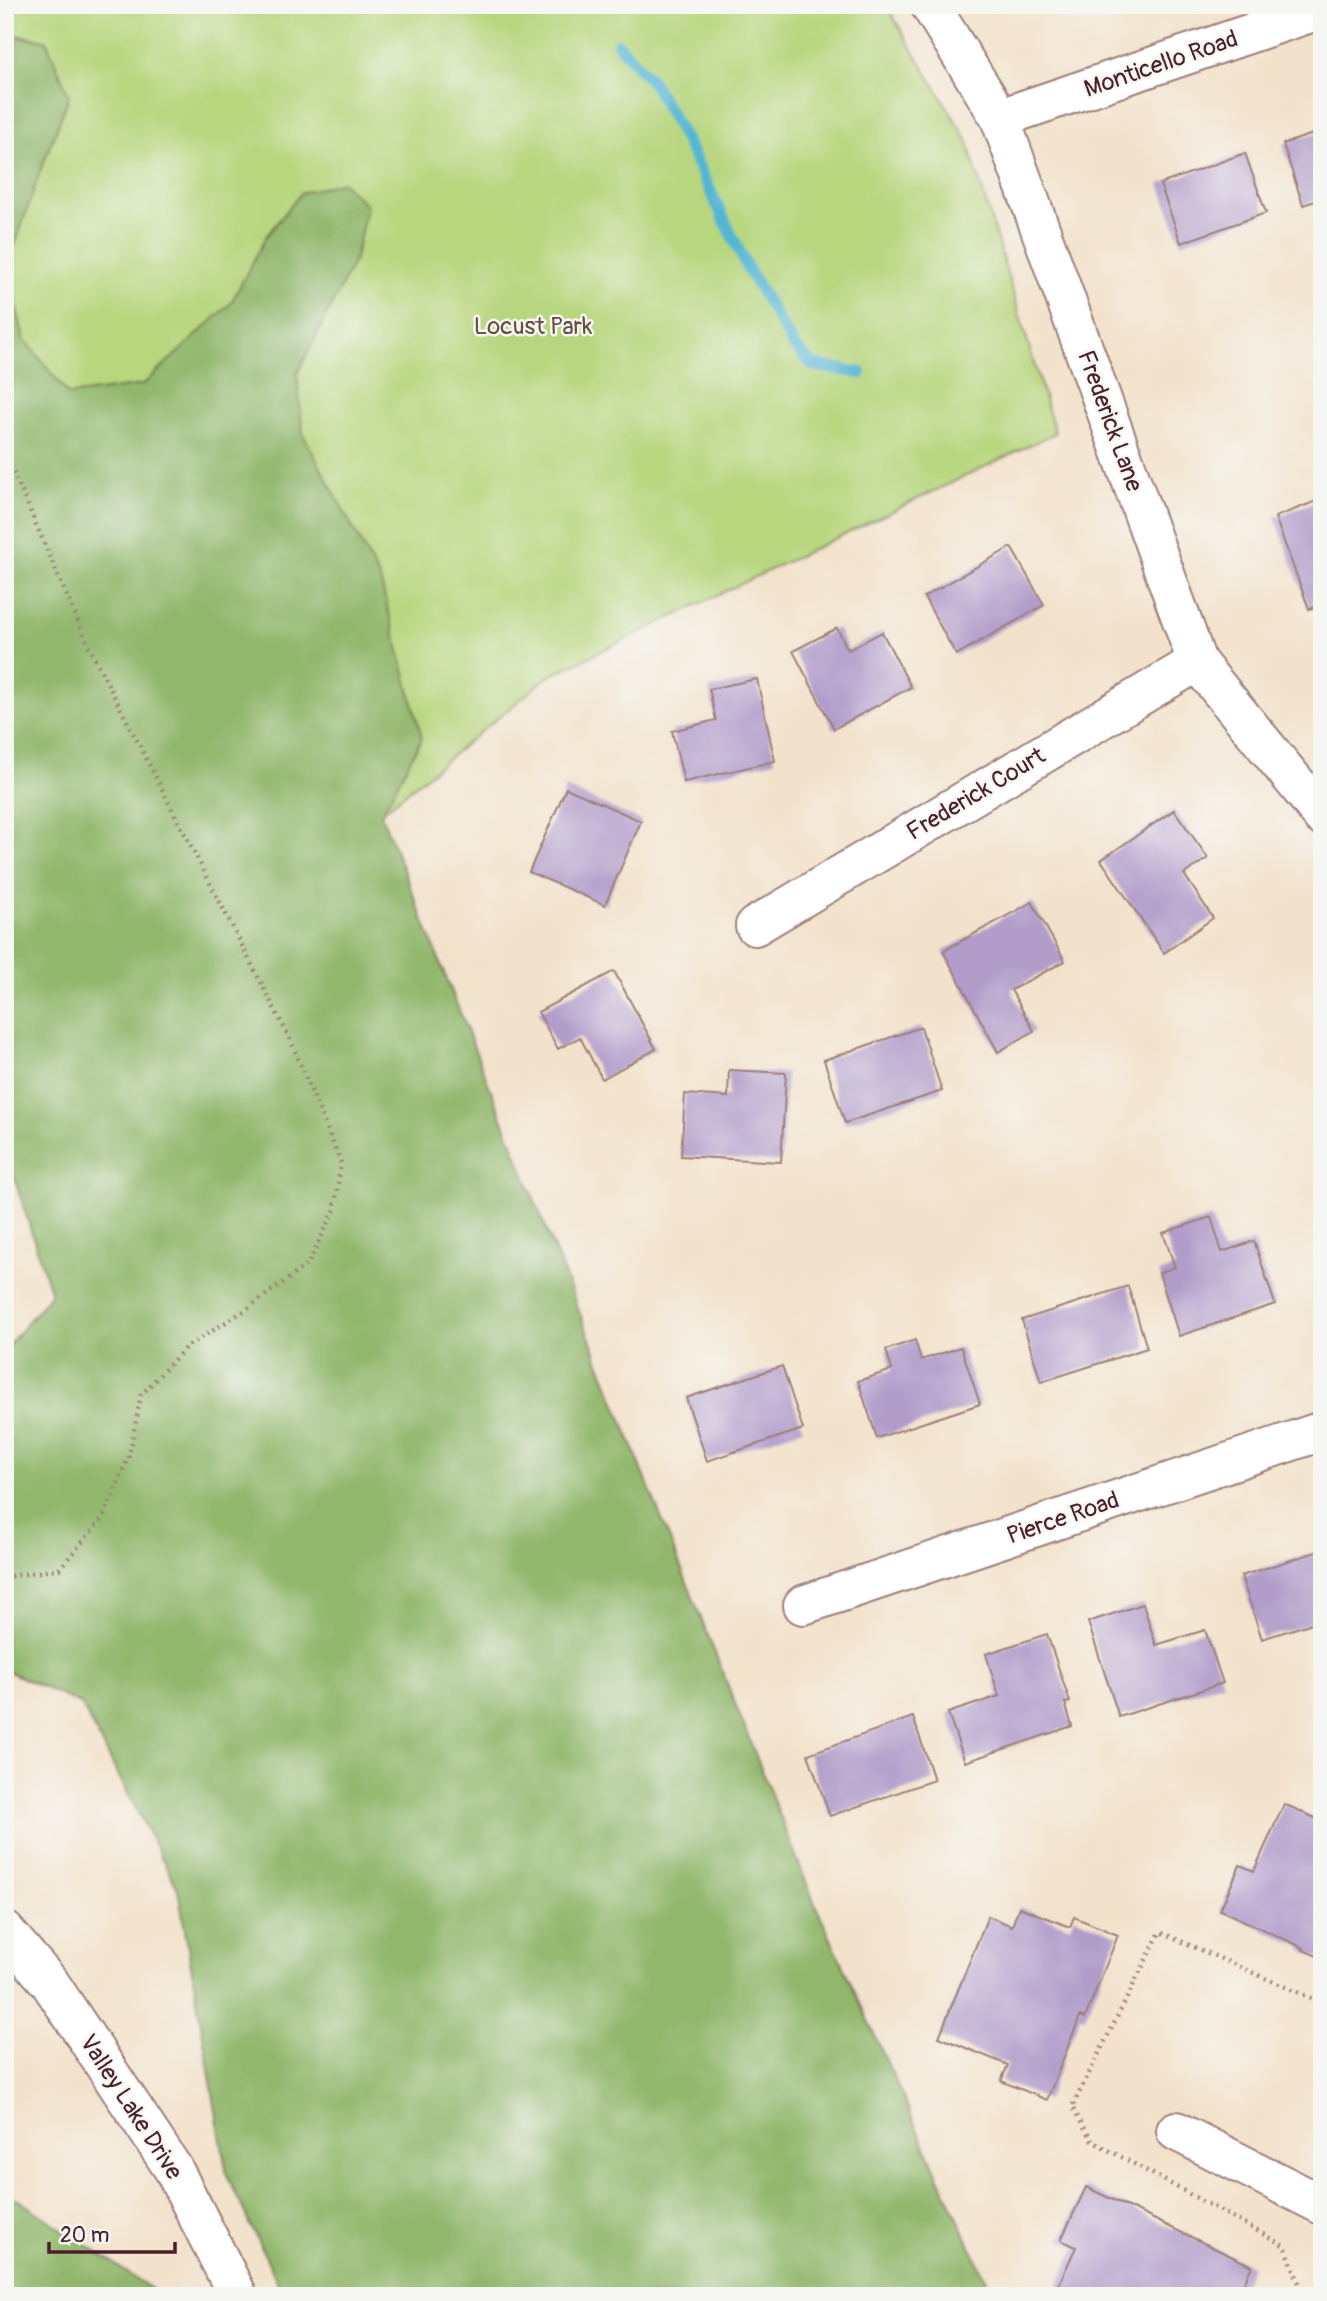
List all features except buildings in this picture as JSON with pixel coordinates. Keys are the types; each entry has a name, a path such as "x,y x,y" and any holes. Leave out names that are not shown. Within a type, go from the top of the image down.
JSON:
{"street":[{"name":"Frederick Lane","path":"930,5 1000,118 1197,662 1318,802"},
{"name":"Monticello Road","path":"1000,118 1322,9"},
{"name":"Frederick Court","path":"755,926 1197,662"},
{"name":"Pierce Road","path":"803,1605 1322,1431"},
{"name":"Valley Lake Drive","path":"5,1931 50,1983 174,2170 237,2296"},
{"path":"1176,2132 1322,2205"}],"path":[{"path":"5,453 90,649 290,1039 341,1163 334,1211 308,1264 186,1347 141,1395 130,1456 103,1518 59,1569 5,1577"},
{"path":"1304,2296 1285,2246 1092,2141 1072,2107 1160,1932 1322,2003"}],"green space":[{"name":"Locust Park","path":"5,5 886,5 967,140 1055,433 549,676 381,813 193,339 143,385 69,395 24,339 7,268 69,96 46,40 5,33"},
{"path":"5,36 46,40 69,96 7,268 24,339 69,395 143,385 231,303 267,235 301,193 342,182 367,205 355,259 297,374 303,434 380,579 422,738 381,814 814,1902 993,2296 284,2296 227,2175 178,1889 81,1704 5,1670 5,1349 51,1294 5,1148"},
{"path":"5,2191 162,2296 5,2296"}],"waterway":[{"path":"618,44 653,83 688,145 748,269 794,346 813,365 861,373"}]}
